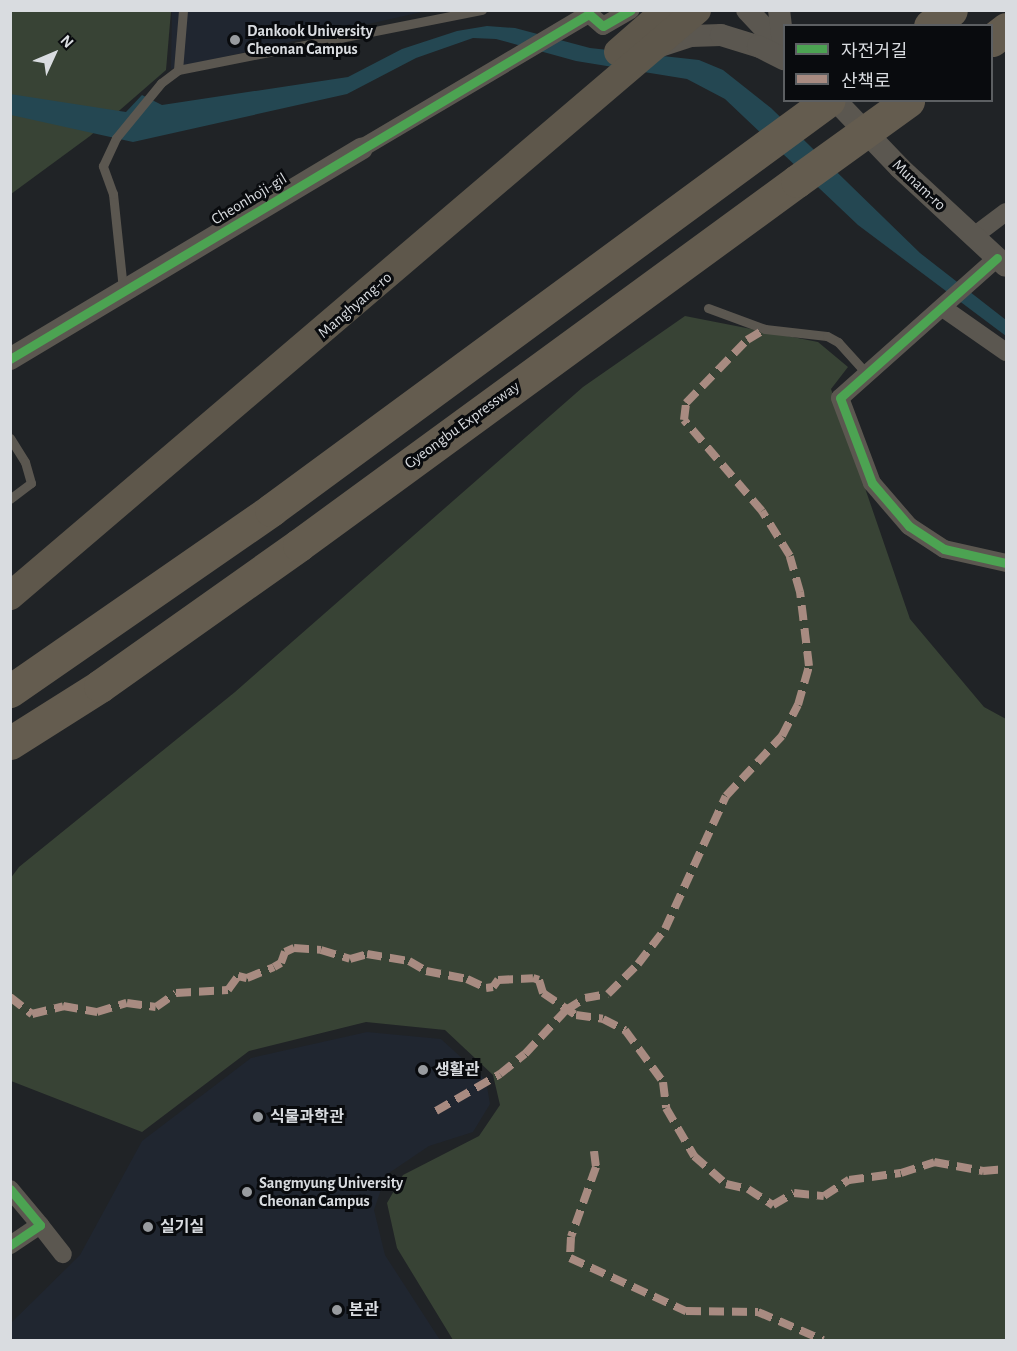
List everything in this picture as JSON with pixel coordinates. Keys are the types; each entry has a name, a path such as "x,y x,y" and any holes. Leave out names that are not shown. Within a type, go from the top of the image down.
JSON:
{"highway":[{"path":"933,24 951,10"},
{"path":"993,39 1006,29"},
{"path":"10,691 271,510 826,102"},
{"name":"Gyeongbu Expressway","path":"10,742 99,686 299,545 907,102"}],"main road":[{"name":"Manghyang-ro","path":"10,596 665,25"},
{"name":"Manghyang-ro","path":"10,573 596,85"}],"street":[{"path":"747,10 783,47"},
{"path":"779,10 783,40"},
{"path":"583,16 603,26 665,25 691,36 721,35 758,46 783,58"},
{"name":"Cheonhoji-gil","path":"10,359 503,66 583,16"},
{"name":"Munam-ro","path":"837,102 1002,262"},
{"path":"974,236 1006,212"},
{"path":"1002,262 980,274 840,398 872,483 909,526 944,549 1006,563"},
{"path":"947,304 1006,352"},
{"path":"10,1189 63,1254"},
{"path":"10,1245 40,1225"}],"lane":[{"path":"178,70 183,10"},
{"path":"123,292 113,194 103,166 116,138 161,83 178,70 482,10"},
{"path":"708,309 765,329 826,336 838,342 867,374"},
{"path":"10,438 25,462 31,483 10,499"}],"shaded area":[{"name":"Dankook University Cheonan Campus","path":"172,11 426,11 171,69"},
{"name":"Sangmyung University Cheonan Campus","path":"367,1032 441,1039 486,1080 490,1104 473,1132 429,1146 386,1175 374,1210 385,1255 440,1340 11,1340 11,1323 80,1255 142,1141 251,1058"}],"green space":[{"path":"11,11 171,11 166,70 90,136 11,194"},
{"path":"685,316 818,342 848,367 831,389 910,619 984,707 1006,719 1006,1340 453,1340 397,1248 387,1203 403,1175 479,1136 500,1105 493,1075 445,1030 366,1022 249,1051 142,1132 11,1081 10,879 19,867 235,692 583,387"}],"water":[{"path":"487,26 515,28 590,48 699,60 723,70 771,108 920,253 1006,320 1006,336 858,225 725,99 687,79 576,61 496,39 473,38 416,58 347,94 133,142 11,115 10,94 126,112 142,95 162,105 348,77 402,49 457,31"}],"marked path":[{"path":"436,1111 500,1074 525,1054 566,1010 585,998 608,994 638,964 665,929 726,796 782,736 798,705 809,666 800,592 790,556 762,511 684,420 686,403 747,340 765,329"},
{"path":"10,997 32,1014 63,1006 97,1012 127,1003 156,1007 176,993 228,990 238,976 247,978 274,967 281,963 285,952 294,948 321,950 350,959 367,954 409,961 426,971 467,979 486,988 493,987 498,980 533,978 539,980 543,993 576,1015 603,1019 625,1030 663,1082 666,1108 694,1156 726,1184 748,1189 773,1205 794,1193 824,1196 849,1180 901,1173 934,1162 983,1171 1006,1169"},
{"path":"594,1151 596,1167 571,1237 570,1258 686,1311 758,1312 823,1340"}],"cycle path":[{"path":"10,359 589,14 603,26 631,10"},
{"path":"997,258 840,398 872,483 909,526 944,549 1006,563"},
{"path":"10,1189 40,1225 10,1245"}],"place":[{"name":"Dankook University Cheonan Campus","path":"235,40"},
{"name":"생활관","path":"423,1070"},
{"name":"식물과학관","path":"258,1117"},
{"name":"Sangmyung University Cheonan Campus","path":"247,1192"},
{"name":"실기실","path":"148,1227"},
{"name":"본관","path":"337,1310"}]}
